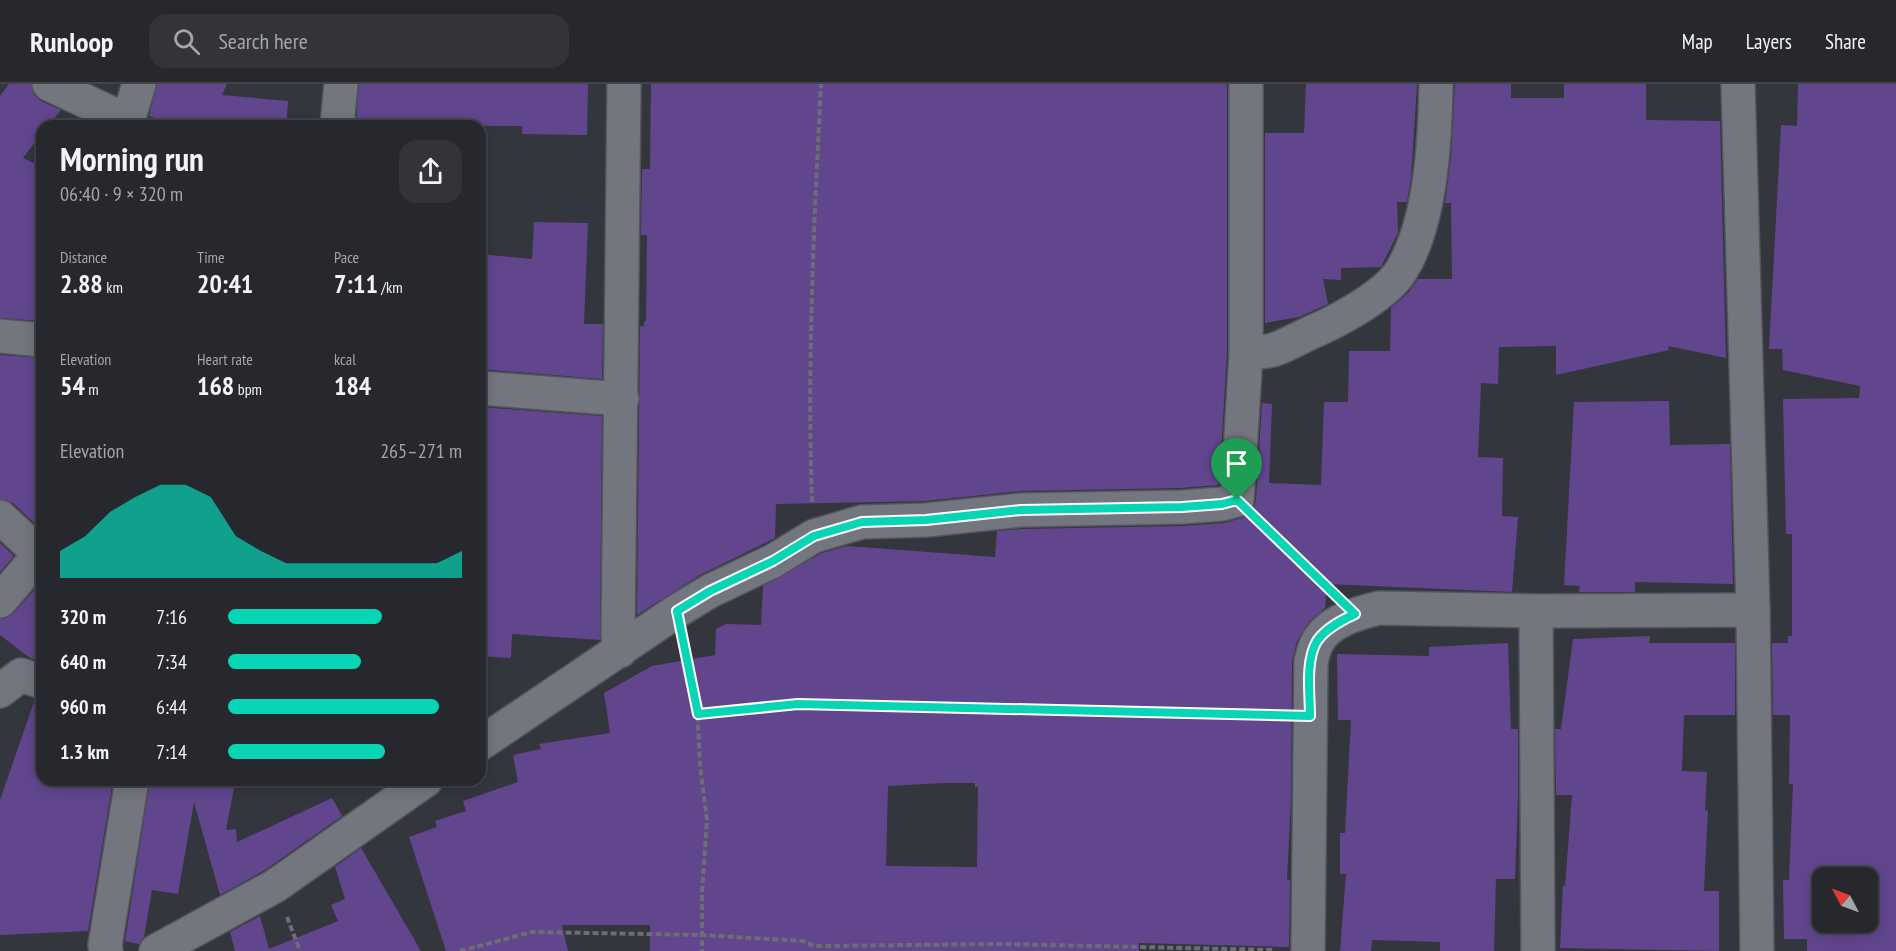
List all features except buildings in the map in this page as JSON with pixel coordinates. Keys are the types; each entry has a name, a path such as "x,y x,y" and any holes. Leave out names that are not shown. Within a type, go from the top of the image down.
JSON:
{"street":[{"path":"49,84 117,116 130,114 139,84"},
{"path":"338,120 341,84"},
{"path":"620,651 618,636 624,84"},
{"path":"486,740 677,611 710,591 773,561 814,536 862,522 926,520 1021,510 1182,507 1222,504 1237,500 1246,354 1246,84"},
{"path":"1246,354 1273,350 1331,324 1376,296 1400,273 1411,250 1425,208 1436,84"},
{"path":"1738,84 1753,610 1756,951"},
{"path":"0,336 36,339"},
{"path":"486,388 622,399"},
{"path":"0,517 36,550"},
{"path":"0,601 36,559"},
{"path":"1308,951 1311,661 1317,641 1336,623 1355,614 1379,608 1536,611 1753,610"},
{"path":"1536,611 1538,951"},
{"path":"0,691 21,675 36,680"},
{"path":"106,951 105,945 131,786"},
{"path":"156,951 274,886 417,786"}],"path":[{"path":"814,536 809,409 812,265 821,84"},
{"path":"1237,500 1355,614"},
{"path":"677,611 698,714 700,765 707,820 702,951"},
{"path":"698,714 798,704 1310,716"},
{"path":"460,951 532,932 702,935 803,941 814,946 1003,944 1308,951"}],"route":[{"path":"1237,500 1355,614 1336,623 1317,641 1311,661 1310,716 798,704 698,714 677,611 710,591 773,561 814,536 862,522 926,520 1021,510 1182,507 1222,504 1237,500"}]}
